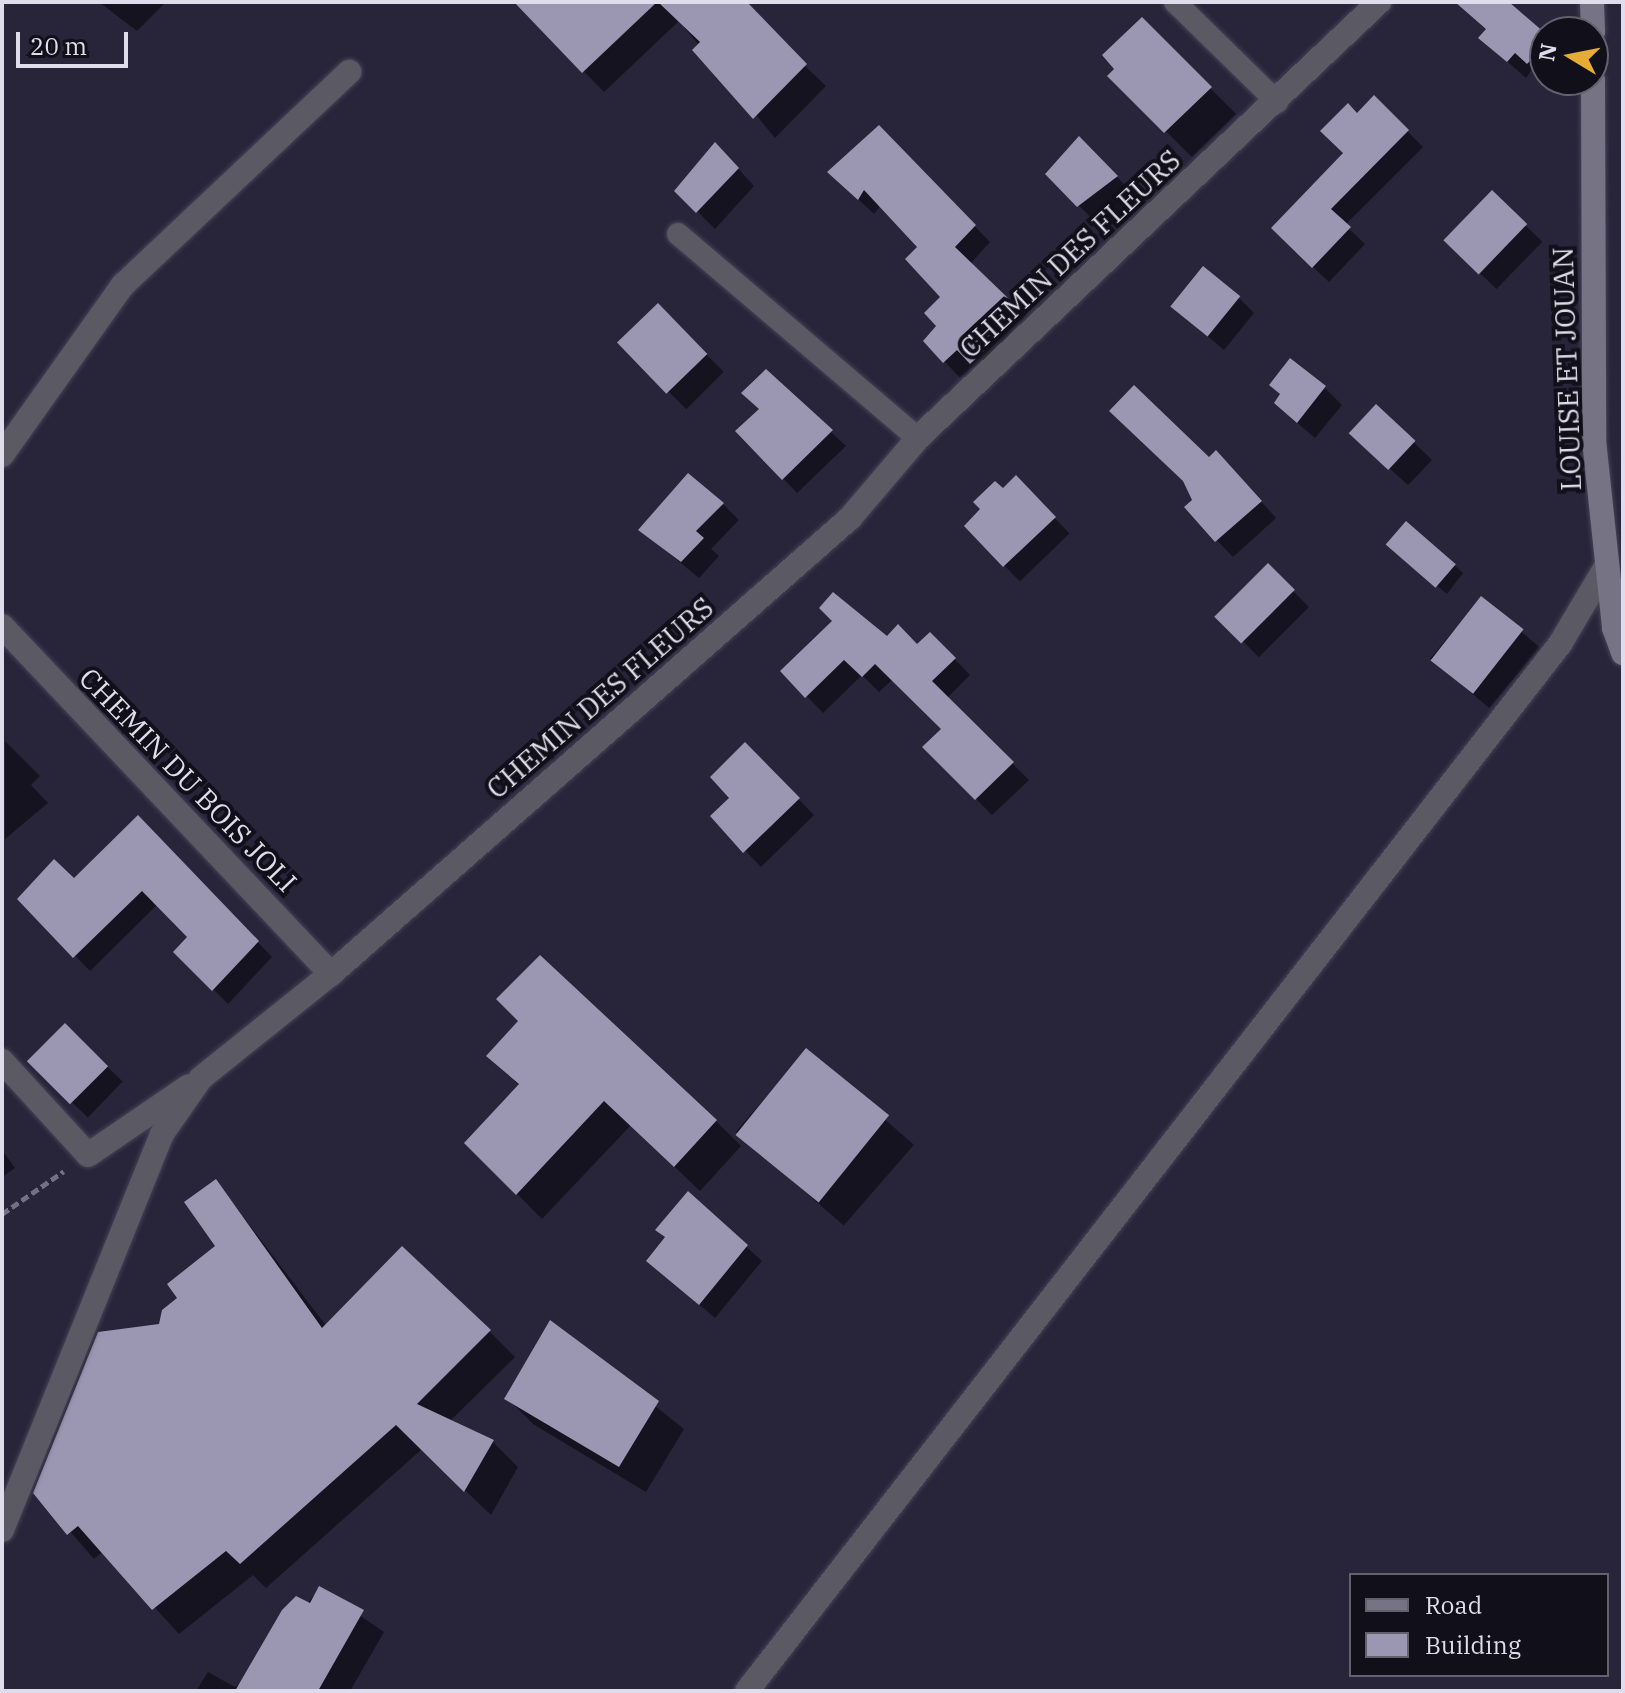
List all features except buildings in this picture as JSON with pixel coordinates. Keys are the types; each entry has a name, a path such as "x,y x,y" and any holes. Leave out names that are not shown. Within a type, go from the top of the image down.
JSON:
{"main road":[{"name":"LOUISE ET JOUAN","path":"1593,96 1594,440 1607,565 1623,653"}],"street":[{"name":"CHEMIN DES FLEURS","path":"2,1530 162,1134 201,1078 331,974 850,518 918,438 1277,102 1379,2"},
{"path":"2,455 123,285 349,72"},
{"path":"747,1691 1560,644 1607,565"},
{"name":"CHEMIN DU BOIS JOLI","path":"2,626 331,974"},
{"path":"2,1061 88,1155 201,1078"}],"lane":[{"path":"1175,2 1277,102"},
{"path":"678,234 918,438"}],"path":[{"path":"2,1214 88,1155"}]}
